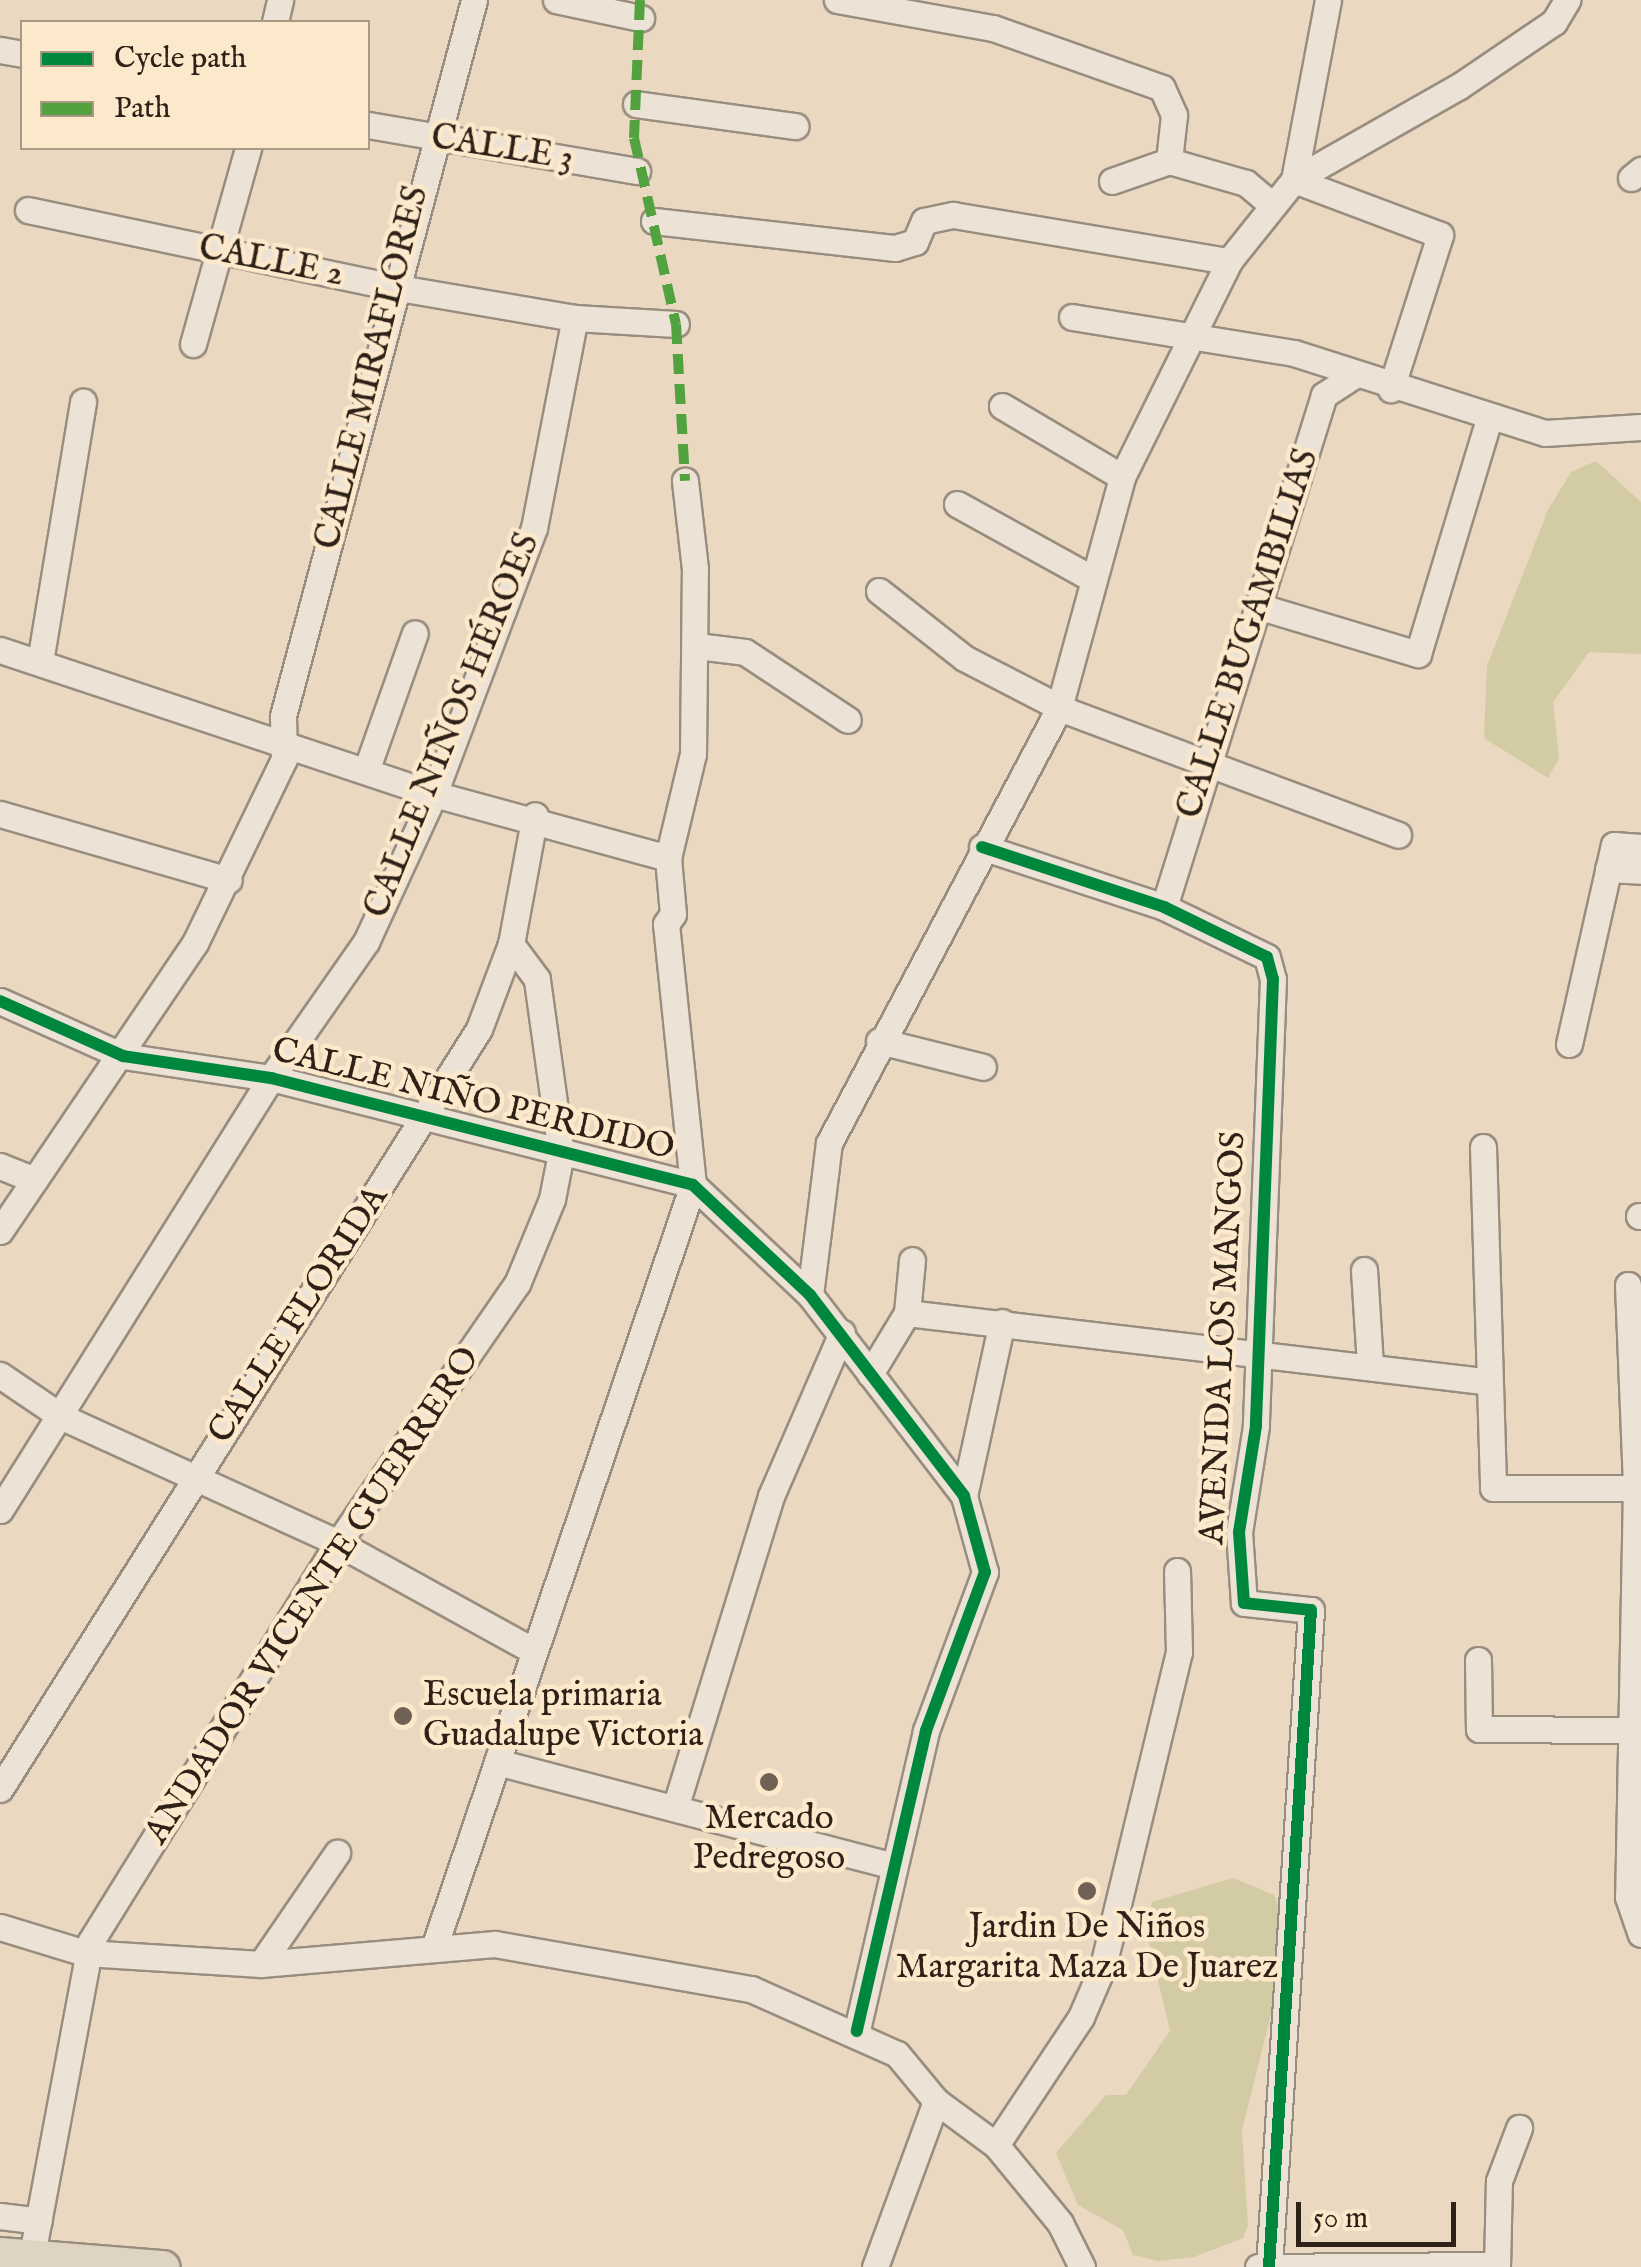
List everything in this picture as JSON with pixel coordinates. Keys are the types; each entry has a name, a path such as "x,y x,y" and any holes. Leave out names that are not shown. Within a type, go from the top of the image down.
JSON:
{"main road":[{"path":"16,2255 163,2267"}],"street":[{"name":"CALLE MIRAFLORES","path":"0,1231 123,1056 229,880 284,759 280,738 432,138 474,0"},
{"path":"556,0 641,18"},
{"path":"837,0 993,28 1162,88 1174,115 1168,162"},
{"path":"1294,180 1328,0"},
{"path":"810,1294 829,1142 1058,707 1122,477 1187,335 1229,260 1294,180 1458,88 1554,22 1567,0"},
{"path":"636,104 796,126"},
{"name":"CALLE 3","path":"370,125 637,171"},
{"path":"193,344 247,150"},
{"path":"1112,182 1168,162 1246,183 1272,205"},
{"path":"1294,180 1440,235 1391,388"},
{"name":"CALLE 2","path":"28,210 393,287 575,318 676,324"},
{"path":"654,222 894,248 915,242 924,220 953,215 1229,260"},
{"path":"1072,317 1294,353 1353,376 1546,433 1641,428"},
{"name":"CALLE NIÑOS HÉROES","path":"0,1510 62,1417 270,1078 366,942 434,794 534,528 575,318"},
{"path":"1294,353 1324,395 1353,376"},
{"name":"CALLE BUGAMBILIAS","path":"1164,907 1261,607 1324,395"},
{"path":"40,662 83,402"},
{"path":"1002,406 1122,477"},
{"path":"1261,607 1418,654 1489,419"},
{"path":"436,1942 694,1186 666,924 673,914 668,858 694,754 697,646 685,481"},
{"path":"957,504 1091,578"},
{"path":"879,591 964,658 1058,707 1398,836"},
{"path":"366,771 415,633"},
{"path":"697,646 745,652 848,720"},
{"path":"0,650 280,738 434,794 535,815 668,858"},
{"path":"0,814 229,880"},
{"name":"CALLE FLORIDA","path":"0,1789 479,1029 511,944 535,815"},
{"path":"1569,1044 1614,844 1641,847"},
{"name":"AVENIDA LOS MANGOS","path":"982,848 1164,907 1267,957 1274,979 1257,1354 1239,1532 1244,1603 1312,1610 1269,2267"},
{"path":"1608,869 1641,872"},
{"name":"ANDADOR VICENTE GUERRERO","path":"16,2255 39,2221 86,1953 338,1543 517,1284 561,1153 536,979 511,944"},
{"name":"CALLE NIÑO PERDIDO","path":"0,1002 123,1056 270,1078 694,1186 810,1294 964,1496 984,1572 926,1731 857,2031"},
{"path":"879,1042 983,1067"},
{"path":"1483,1147 1484,1381 1494,1488 1636,1488"},
{"path":"0,1166 34,1180"},
{"path":"870,1374 907,1313 912,1260"},
{"path":"1364,1270 1370,1365"},
{"path":"1628,1285 1636,1488 1628,1897 1641,1934"},
{"name":"AVENIDA LOS MANGOS","path":"907,1313 1257,1354"},
{"path":"964,1496 1002,1322"},
{"path":"676,1805 771,1496 842,1333"},
{"path":"1257,1354 1484,1381"},
{"path":"0,1375 62,1417 338,1543 534,1651"},
{"path":"996,2145 1081,2017 1103,1966 1178,1652 1177,1571"},
{"path":"1478,1660 1479,1730 1634,1730"},
{"path":"497,1762 676,1805 894,1866"},
{"path":"261,1964 337,1853"},
{"path":"0,1926 86,1953 261,1964 436,1942 629,1962 751,1989 857,2031 898,2054 936,2101 996,2145 1060,2222 1082,2267"},
{"path":"881,2264 936,2101"},
{"path":"1258,2267 1497,2266 1500,2181 1519,2128"},
{"path":"0,2216 39,2221"}],"shaded area":[{"path":"1596,461 1641,502 1641,654 1589,652 1553,702 1559,758 1548,778 1484,738 1487,666 1548,510 1571,472"},
{"path":"1233,1878 1274,1895 1283,1918 1279,1983 1242,2130 1248,2226 1243,2238 1194,2257 1158,2261 1133,2255 1123,2230 1078,2205 1056,2153 1106,2095 1126,2095 1170,2031 1146,1929 1152,1902"}],"marked path":[{"path":"640,0 634,138 676,324 685,481"}],"cycle path":[{"path":"982,847 1164,907 1267,957 1273,979 1256,1426 1239,1532 1244,1603 1311,1610 1269,2267"},
{"path":"0,1001 123,1056 271,1078 693,1185 810,1295 964,1496 985,1572 926,1731 857,2031"}],"place":[{"name":"Escuela primaria Guadalupe Victoria","path":"403,1716"},
{"name":"Mercado Pedregoso","path":"769,1782"},
{"name":"Jardin De Niños Margarita Maza De Juarez","path":"1087,1891"}]}
